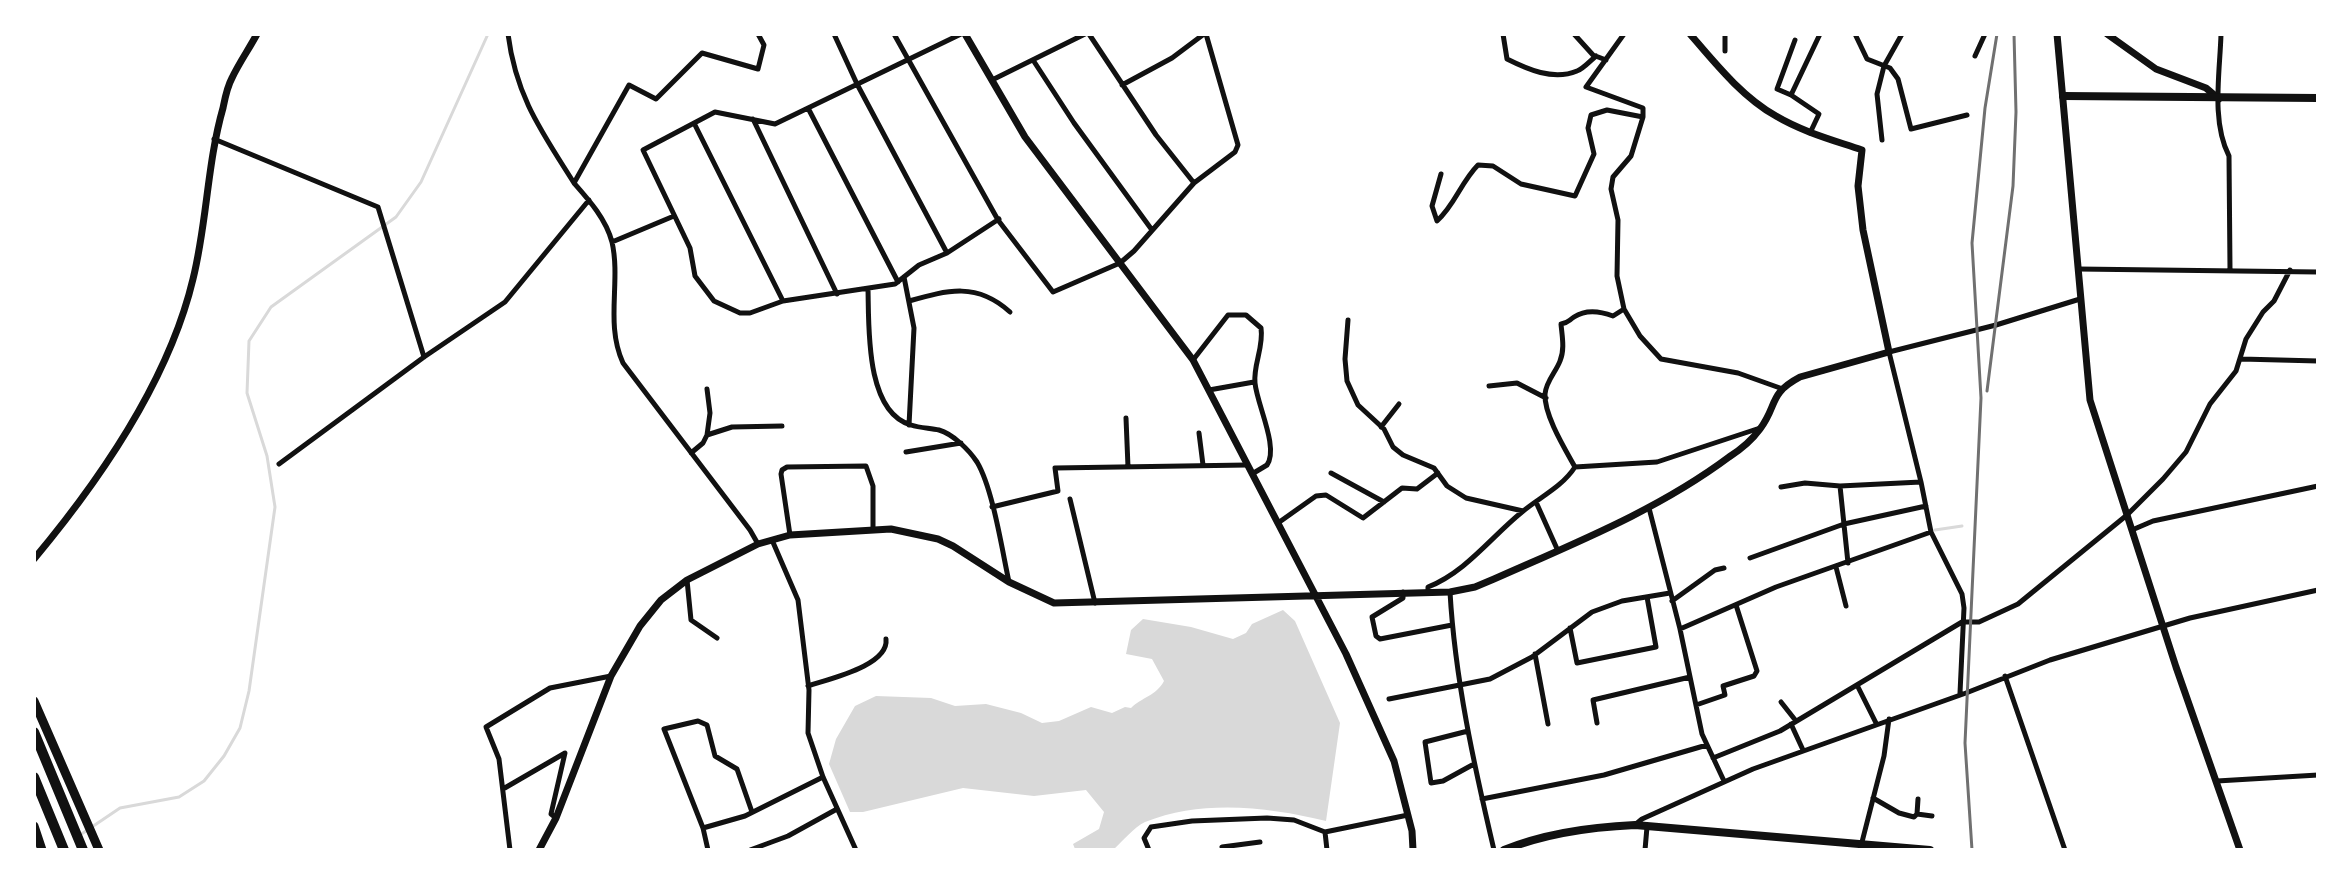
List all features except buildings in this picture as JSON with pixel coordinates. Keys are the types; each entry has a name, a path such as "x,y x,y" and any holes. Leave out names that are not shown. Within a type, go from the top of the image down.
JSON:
{"highway":[{"path":"34,701 99,849"},
{"path":"34,732 83,849"},
{"path":"34,777 64,849"},
{"path":"34,826 41,846"}],"main road":[{"path":"2063,96 2318,98"},
{"path":"1504,849 1531,839 1563,833 1598,827 1635,825 1856,845 1930,849"}],"street":[{"path":"34,559 74,511 111,453 145,399 173,340 193,280 205,214 214,139 231,79 257,34"},
{"path":"508,34 516,78 528,110 574,183 589,200 605,225 612,242 614,326 617,350 623,363 750,530 758,544"},
{"path":"574,183 629,85 656,99 702,53 758,69 764,45 758,34"},
{"path":"834,34 857,84 947,253"},
{"path":"894,34 998,219 1053,292 1120,263 1194,183 1235,152 1238,146 1205,34 1172,58 1122,85"},
{"path":"961,34 775,124 715,112 643,150 690,248 695,276 714,301 740,313 750,313 783,301 868,289 898,282 920,265 947,253 998,219"},
{"path":"965,34 1024,137 1193,360 1346,654 1394,761 1408,815 1413,849"},
{"path":"992,81 1087,34 1194,183"},
{"path":"1503,34 1507,59 1531,71 1549,74 1576,72 1596,56"},
{"path":"1574,34 1596,56 1606,60"},
{"path":"1624,34 1586,87 1643,108 1643,117 1631,156 1613,177 1611,189 1618,220 1617,276 1624,309 1640,336 1661,359 1729,370 1780,388"},
{"path":"1690,34 1719,69 1774,115 1810,133 1862,150 1858,186 1863,230 1889,352 1931,532 1962,594 1960,693"},
{"path":"1725,34 1725,51"},
{"path":"1791,95 1820,34"},
{"path":"1855,34 1867,59 1890,68 1898,79 1911,129 1967,116"},
{"path":"1882,140 1877,94 1884,66 1902,34"},
{"path":"1975,56 1985,34"},
{"path":"2057,34 2090,400 2163,626 2240,849"},
{"path":"2107,34 2156,69 2206,88 2218,99"},
{"path":"2222,34 2218,99 2223,145 2229,156 2230,269"},
{"path":"1795,40 1777,89 1791,95 1819,114 1810,133"},
{"path":"1033,60 1074,123 1152,230"},
{"path":"808,108 898,282"},
{"path":"1441,174 1432,206 1437,221 1450,207 1461,184 1478,165 1493,166 1521,184 1575,196 1594,154 1587,129 1591,115 1607,110 1630,112 1643,117"},
{"path":"753,119 837,294"},
{"path":"694,123 783,301"},
{"path":"214,139 378,207 423,357"},
{"path":"279,464 423,357 505,302 589,200"},
{"path":"612,242 674,216"},
{"path":"2078,269 2230,269 2318,272"},
{"path":"1713,758 1794,723 1962,622 1978,622 2018,604 2127,515 2186,452 2210,404 2236,371 2246,339 2263,312 2274,301 2290,270"},
{"path":"904,277 914,328 909,425"},
{"path":"868,289 869,347 878,390 894,415 909,425 942,430 961,443 977,463 992,507 1009,582"},
{"path":"909,301 960,290 994,298 1010,312"},
{"path":"539,849 556,818 611,676 640,626 661,600 687,580 758,544 789,535 891,529 938,539 1009,582 1054,603 1450,592 1474,587 1649,508 1731,456 1761,428 1780,388 1800,377 1996,325 2080,299"},
{"path":"1575,467 1548,410 1546,398 1549,380 1561,359 1563,346 1561,324 1568,323 1574,316 1598,310 1613,316 1624,309"},
{"path":"1193,360 1228,315 1246,315 1256,321 1262,332 1254,382 1271,452 1267,465 1252,474"},
{"path":"1348,320 1345,359 1347,381 1358,405 1381,427 1398,451 1429,464 1447,486 1466,498 1523,511"},
{"path":"2241,359 2318,361"},
{"path":"1209,390 1254,382"},
{"path":"1490,386 1517,383 1546,398"},
{"path":"707,389 710,413 707,435"},
{"path":"1381,427 1399,404"},
{"path":"1125,418 1128,467"},
{"path":"691,453 707,435 732,427 782,426"},
{"path":"1575,467 1657,462 1761,428"},
{"path":"1199,433 1203,465"},
{"path":"906,452 961,443"},
{"path":"992,507 1058,491 1055,468 1247,465"},
{"path":"789,535 781,474 782,470 788,467 866,466 873,486 873,529"},
{"path":"1428,592 1428,587 1459,570 1523,511 1569,476 1575,467"},
{"path":"1331,472 1384,502"},
{"path":"1278,523 1316,496 1326,495 1363,518 1402,488 1417,489 1438,473"},
{"path":"1781,487 1805,483 1840,486 1921,482"},
{"path":"1840,486 1848,563"},
{"path":"2132,530 2162,519 2318,486"},
{"path":"1070,499 1095,603"},
{"path":"1536,502 1558,551"},
{"path":"1750,558 1844,524 1926,506"},
{"path":"1649,508 1680,629 1696,705 1707,745 1724,781"},
{"path":"1680,629 1736,605 1931,532"},
{"path":"772,540 798,600 808,686 808,733 822,777 856,849"},
{"path":"1836,567 1846,606"},
{"path":"1672,601 1715,570 1724,568"},
{"path":"687,580 691,620 717,638"},
{"path":"1635,825 1642,819 1724,781 1803,750 2094,645 2163,626 2318,590"},
{"path":"1403,592 1403,598 1372,617 1376,636 1380,639 1452,625"},
{"path":"1450,592 1452,625 1468,731 1494,849"},
{"path":"1389,699 1490,679 1536,654 1592,612 1622,601 1670,593"},
{"path":"1570,628 1576,663 1656,647 1647,597"},
{"path":"1696,705 1725,695 1723,686 1754,676 1757,670 1736,605"},
{"path":"808,686 868,665 881,656 886,639"},
{"path":"1536,654 1548,724"},
{"path":"510,849 499,759 486,727 550,688 611,676"},
{"path":"2005,676 2065,849"},
{"path":"1597,723 1593,700 1690,677"},
{"path":"1857,685 1876,723"},
{"path":"1781,702 1794,723 1803,750"},
{"path":"1856,845 1873,798 1884,756 1889,719"},
{"path":"708,849 703,828 664,729 698,721 707,725 715,756 737,770 752,812"},
{"path":"1468,731 1425,742 1431,783 1443,781 1474,764"},
{"path":"1482,799 1604,775 1707,745"},
{"path":"503,789 565,753 551,814 556,818"},
{"path":"2217,781 2318,775"},
{"path":"703,828 752,812 822,777"},
{"path":"1873,798 1899,813 1932,816"},
{"path":"1917,814 1918,799"},
{"path":"750,849 788,836 837,809"},
{"path":"1149,849 1144,838 1152,827 1192,821 1267,818 1294,820 1325,832 1408,815"},
{"path":"1645,849 1647,827"},
{"path":"1325,832 1327,849"},
{"path":"1223,849 1222,847 1260,842"}],"shaded area":[{"path":"1283,610 1295,621 1340,723 1326,821 1259,809 1190,810 1141,824 1114,849 1075,849 1073,844 1099,829 1104,812 1086,790 1034,796 963,788 863,812 850,812 829,764 836,739 855,706 876,696 931,698 955,706 986,704 1021,713 1042,723 1059,721 1091,707 1112,713 1125,707 1131,708 1157,690 1164,681 1152,659 1126,654 1131,630 1143,619 1191,627 1233,639 1246,633 1252,624"}],"waterway":[{"path":"80,835 120,808 179,797 204,781 224,756 240,728 249,691 275,507 267,456 247,393 249,341 271,307 396,217 421,182 488,34"},
{"path":"1935,530 1962,526"}],"railway":[{"path":"1972,850 1965,743 1981,398 1972,243 1985,108 1997,34"},
{"path":"1987,391 2013,186 2016,112 2014,34"}]}
